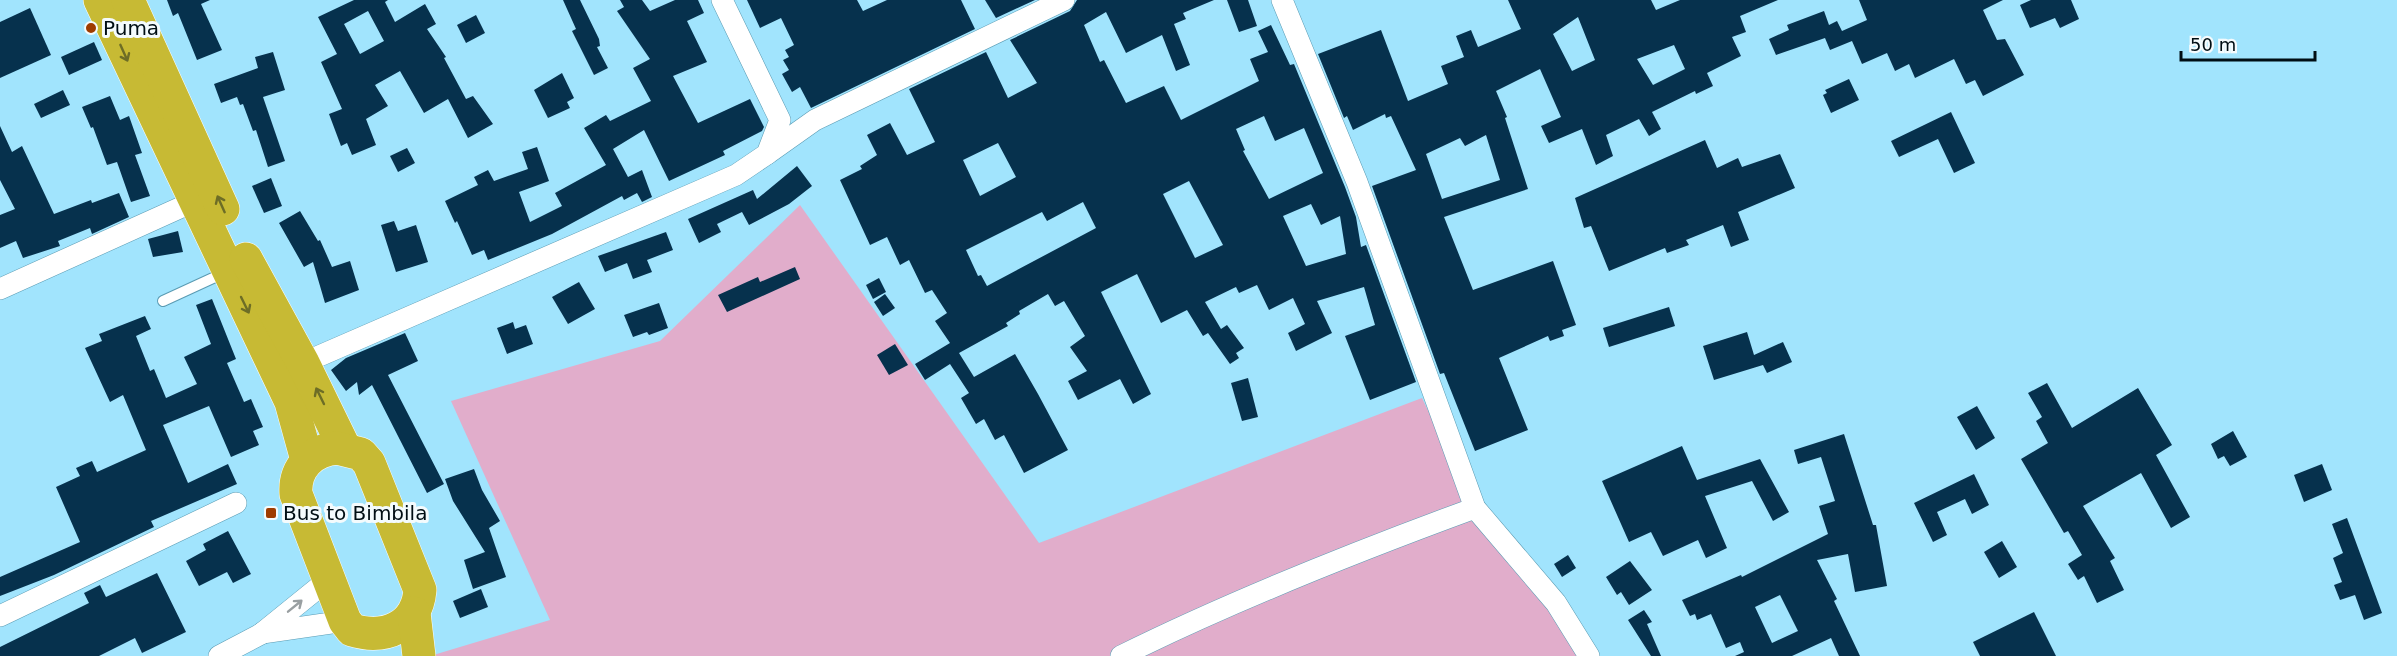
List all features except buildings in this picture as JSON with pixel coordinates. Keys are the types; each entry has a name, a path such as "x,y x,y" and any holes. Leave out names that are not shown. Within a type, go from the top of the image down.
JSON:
{"highway":[{"path":"100,0 291,402 308,460"},
{"path":"128,0 247,262 303,363 345,449"},
{"path":"329,449 345,449 361,454 369,464 420,590 419,605 414,614 399,627 369,637 329,579 297,494 298,474 308,460 329,449"},
{"path":"414,614 419,656"}],"street":[{"path":"722,0 780,120 767,154"},
{"path":"303,363 736,175 815,120 1064,0"},
{"path":"1282,0 1357,182 1476,508 1556,603 1589,656"},
{"path":"0,289 195,201"},
{"path":"0,615 236,503"},
{"path":"1121,656 1216,610 1367,548 1476,508"},
{"path":"219,656 261,634 329,579"},
{"path":"261,634 369,637"}],"lane":[{"path":"163,301 229,271"}],"shaded area":[{"path":"800,205 1039,543 1422,398 1475,508 1589,656 430,656 550,620 451,401 660,341"}],"place":[{"name":"Puma","path":"91,28"},
{"name":"Bus to Bimbila","path":"271,513"}]}
